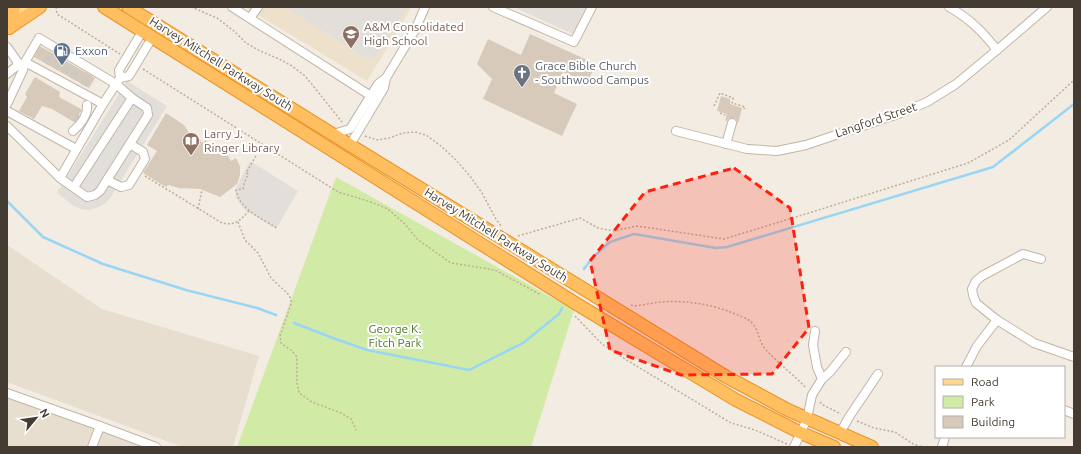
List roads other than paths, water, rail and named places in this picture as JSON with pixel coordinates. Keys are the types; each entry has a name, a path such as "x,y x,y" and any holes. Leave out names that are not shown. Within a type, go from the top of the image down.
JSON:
{"highway":[{"path":"8,31 14,7"},
{"path":"8,31 40,7"},
{"name":"Harvey Mitchell Parkway South","path":"104,7 588,311 736,400 801,433 834,447"},
{"name":"Harvey Mitchell Parkway South","path":"128,7 725,376 788,410 872,447"},
{"path":"328,148 343,148 350,145"}],"main road":[{"path":"8,31 24,7"}],"street":[{"path":"232,7 371,96"},
{"path":"250,18 258,7"},
{"path":"333,134 353,131 384,88 386,78 415,30 425,7"},
{"path":"493,7 574,42 592,7"},
{"path":"949,7 962,14 983,32 997,50"},
{"name":"Langford Street","path":"676,130 747,149 777,151 806,145 901,113 927,102 956,84 1047,7"},
{"path":"118,81 119,70 127,58 147,35"},
{"path":"71,146 74,127 78,126 93,104 118,81 129,76 136,64 147,35"},
{"path":"7,104 20,68 39,38 62,56 91,72 118,81 132,98 147,108 148,115 100,191 95,195 87,196 60,178 7,126"},
{"path":"7,47 20,68"},
{"path":"25,62 41,70 53,72 72,82 81,88 93,104"},
{"path":"41,70 45,63"},
{"path":"7,74 20,68"},
{"path":"350,145 353,131 371,96 378,84 386,78"},
{"path":"74,187 132,98"},
{"path":"60,178 71,146 93,104"},
{"path":"7,111 71,146"},
{"path":"726,144 732,123"},
{"path":"107,180 121,187 129,185 145,159 143,152 130,144"},
{"path":"1041,259 1022,254 982,276 976,281 972,289 973,295 976,303 997,320 1034,343 1074,357"},
{"path":"966,366 976,346 997,320"},
{"path":"816,332 813,345 817,367 822,379"},
{"path":"794,447 807,419 812,395 822,379 830,372 846,352"},
{"path":"840,433 878,374"},
{"path":"7,393 156,447"},
{"path":"92,447 100,426"}],"waterway":[{"path":"584,269 592,258 610,242 634,234 716,248 727,247 993,167 1074,104"},
{"path":"7,201 43,237 103,264 186,290 257,308 276,315"},
{"path":"294,323 367,350 469,370 523,343 559,314 562,308"}],"tunnel":[{"path":"45,63 52,53"},
{"path":"55,68 61,58"},
{"path":"64,73 70,64"},
{"path":"73,79 79,69"},
{"path":"83,85 89,74"},
{"path":"76,123 83,111"}],"place":[{"name":"A&M Consolidated High School","path":"351,49"},
{"name":"Exxon","path":"62,66"},
{"name":"Grace Bible Church - Southwood Campus","path":"522,88"},
{"name":"Larry J. Ringer Library","path":"191,156"}],"park label":[{"name":"George K. Fitch Park","path":"395,336"}]}
